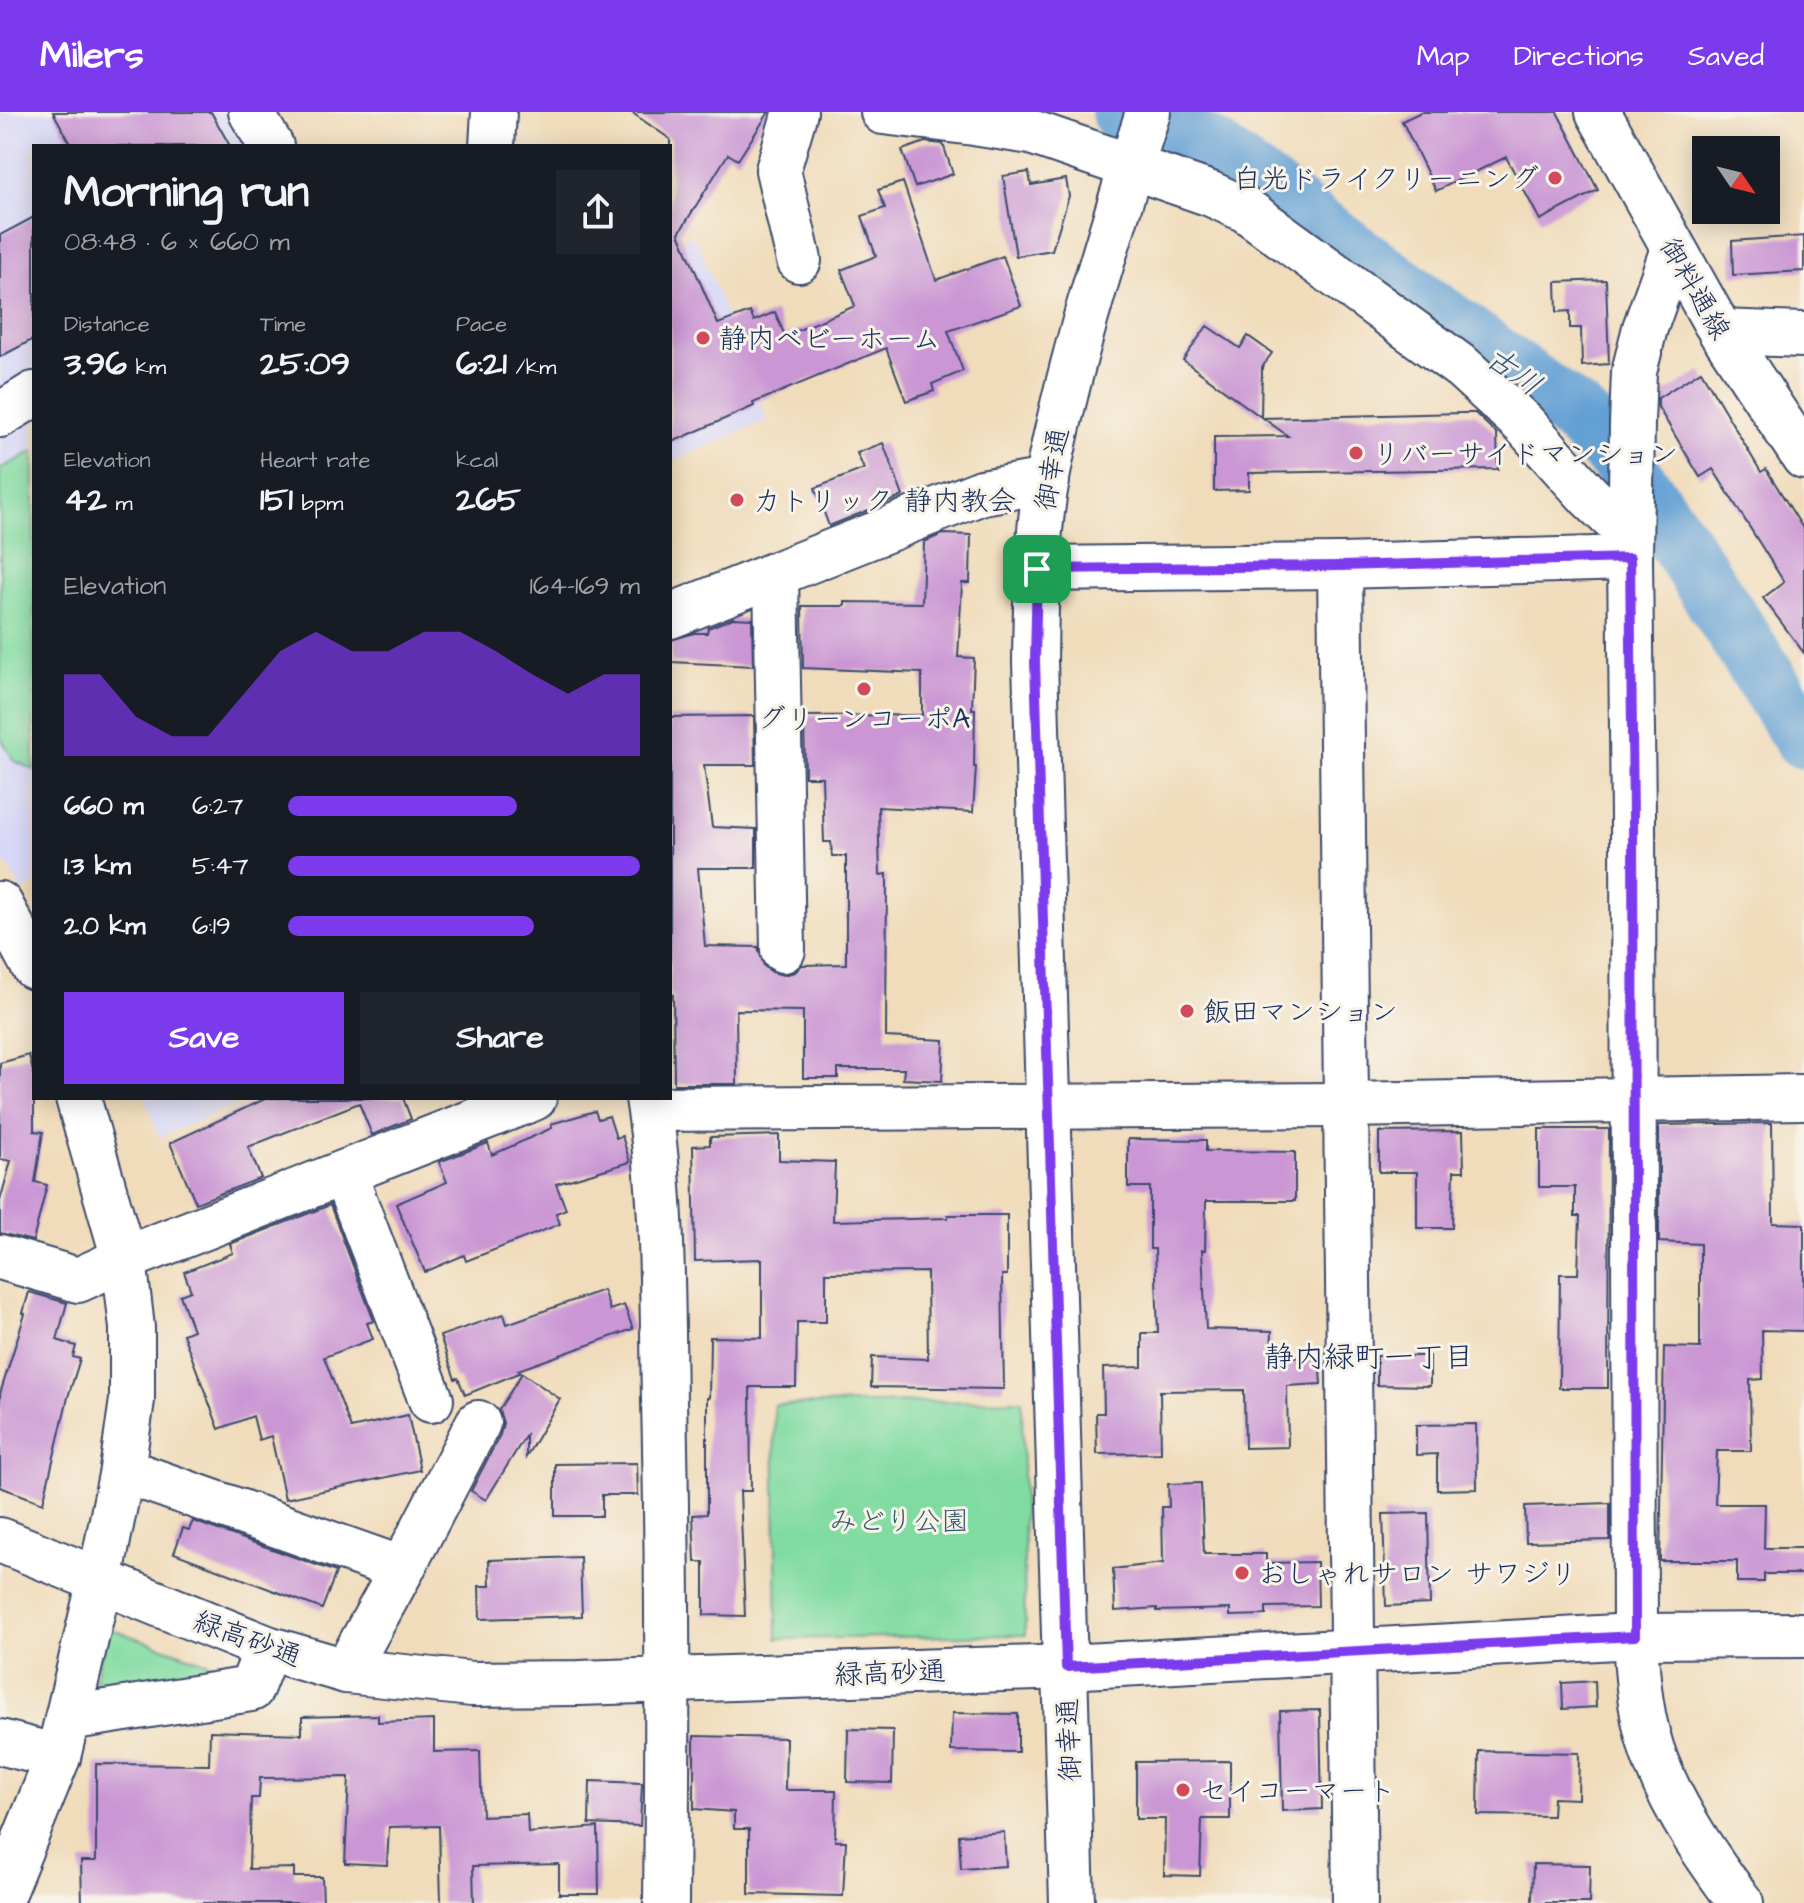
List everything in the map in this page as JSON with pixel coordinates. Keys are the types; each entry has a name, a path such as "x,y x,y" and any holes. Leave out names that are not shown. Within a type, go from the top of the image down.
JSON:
{"street":[{"path":"251,112 270,144"},
{"path":"492,144 494,112"},
{"path":"795,112 778,170 799,260"},
{"path":"883,112 1138,143 1211,194 1246,210 1463,368 1524,424 1589,496 1630,535"},
{"name":"御料通線","path":"1598,112 1721,332 1804,457"},
{"name":"御幸通","path":"1072,1903 1035,661 1037,569 1047,481 1069,375 1138,143"},
{"path":"1673,249 1645,328 1634,372 1632,423 1635,1636 1641,1705 1657,1763 1695,1836 1741,1903"},
{"path":"1721,332 1804,335"},
{"path":"0,415 32,395"},
{"path":"672,615 982,492 1047,481"},
{"path":"1037,569 1340,566 1630,535"},
{"path":"1340,566 1355,1903"},
{"path":"776,576 783,950"},
{"path":"11,912 32,962"},
{"path":"666,1903 669,1679 661,1244 656,1151 649,1104 1049,1108 1804,1097"},
{"path":"0,1900 63,1738 122,1470 132,1386 132,1328 124,1259 79,1100"},
{"path":"0,1257 78,1280 124,1259 529,1100"},
{"path":"344,1173 431,1400"},
{"path":"346,1671 478,1423"},
{"path":"122,1470 402,1569"},
{"name":"緑高砂通","path":"0,1540 267,1648 346,1671 472,1684 1066,1667 1635,1636 1804,1635"},
{"path":"0,1742 63,1738 251,1689 267,1648"}],"shaded area":[{"path":"0,112 268,112 286,144 32,144 32,886 22,891 0,853"},
{"name":"静内ベビーホーム","path":"687,235 697,241 767,420 672,461 672,254"},
{"path":"146,1100 247,1100 159,1137"}],"green space":[{"path":"32,452 32,769 14,761 0,736 0,469"},
{"name":"みどり公園","path":"1022,1400 1025,1635 777,1639 774,1405"},
{"path":"108,1628 247,1676 90,1699"}],"building":[{"path":"53,112 211,112 229,144 71,144"},
{"path":"631,112 769,112 738,160 728,154 679,233 718,324 750,312 754,321 775,312 785,336 855,306 841,270 876,256 862,216 885,208 878,190 903,182 936,280 1003,256 1021,306 948,331 963,371 932,384 934,391 906,401 886,348 753,403 754,406 672,442 670,139"},
{"path":"1421,112 1557,112 1598,190 1540,220 1506,157 1436,191 1402,121"},
{"path":"925,142 943,144 953,174 915,187 902,150"},
{"path":"1029,172 1031,185 1066,179 1069,196 1052,250 1016,256 1003,176"},
{"path":"32,218 32,340 0,357 0,235"},
{"path":"1804,236 1804,271 1733,275 1732,241"},
{"path":"1606,280 1609,364 1582,366 1581,328 1570,328 1570,311 1557,312 1556,282"},
{"path":"1207,326 1240,348 1248,336 1272,353 1262,367 1261,417 1183,360"},
{"path":"1701,371 1761,472 1766,469 1804,530 1804,653 1763,598 1784,582 1713,469 1700,477 1658,407 1658,398"},
{"name":"リバーサイドマンション","path":"1475,413 1497,434 1498,469 1249,473 1249,490 1214,491 1214,437 1288,436 1263,418"},
{"path":"883,443 903,496 829,526 815,488 864,469 857,453"},
{"path":"943,534 971,535 970,583 962,583 958,657 974,658 972,709 975,709 976,767 973,812 878,807 880,875 887,874 886,1037 944,1040 942,1081 903,1079 904,1069 838,1069 838,1078 803,1078 803,1011 736,1010 737,1084 674,1084 672,717 754,716 755,765 704,765 712,827 756,829 756,868 698,868 705,946 758,947 764,966 783,975 795,972 802,965 846,964 846,856 832,856 831,842 824,842 822,777 805,777 804,716 922,715 922,673 803,668 802,606 845,606 845,602 922,603 924,542"},
{"path":"733,618 752,619 753,666 672,662 672,640 694,633 707,633 708,628"},
{"path":"29,1055 32,1068 34,1131 43,1132 35,1182 47,1185 33,1241 0,1233 0,1201 11,1161 0,1159 0,1063"},
{"path":"263,1100 404,1100 411,1119 372,1135 359,1103 248,1147 261,1178 196,1203 170,1143"},
{"path":"595,1111 598,1119 609,1116 616,1138 622,1136 630,1162 556,1184 566,1209 556,1213 560,1224 466,1261 464,1255 425,1272 396,1204 447,1182 439,1162 488,1143 492,1155 552,1128 551,1124"},
{"path":"1772,1123 1773,1223 1804,1224 1804,1331 1762,1330 1763,1379 1750,1380 1751,1451 1717,1451 1715,1504 1765,1504 1764,1548 1804,1548 1804,1574 1764,1574 1764,1582 1737,1582 1737,1561 1660,1561 1664,1347 1700,1348 1700,1244 1659,1242 1659,1125"},
{"path":"1539,1129 1609,1129 1608,1388 1559,1388 1560,1274 1578,1274 1580,1216 1575,1216 1575,1187 1539,1187"},
{"path":"1463,1131 1464,1171 1454,1171 1452,1228 1417,1228 1417,1172 1379,1172 1379,1132"},
{"path":"779,1135 779,1160 835,1162 833,1221 1007,1215 1007,1275 1002,1275 1004,1389 871,1387 872,1357 928,1359 927,1272 826,1273 826,1322 797,1322 796,1387 750,1387 751,1491 740,1491 745,1616 704,1615 704,1562 695,1562 693,1515 707,1514 710,1337 762,1338 762,1259 695,1261 693,1146 710,1145 710,1137"},
{"path":"1128,1139 1206,1140 1206,1151 1295,1152 1295,1201 1206,1201 1205,1250 1202,1250 1206,1329 1272,1331 1271,1358 1319,1356 1321,1384 1287,1386 1288,1447 1245,1448 1244,1390 1160,1391 1161,1453 1097,1454 1096,1413 1104,1413 1103,1368 1142,1367 1142,1333 1158,1333 1155,1249 1150,1249 1150,1187 1128,1187"},
{"path":"330,1205 374,1321 367,1323 373,1339 324,1357 351,1428 408,1415 420,1470 285,1499 271,1436 259,1440 253,1416 219,1429 183,1334 193,1330 180,1295 191,1291 184,1272 233,1253 230,1244"},
{"path":"603,1290 610,1310 624,1305 633,1329 518,1370 521,1372 465,1395 458,1378 455,1379 440,1336 504,1314 507,1324"},
{"path":"29,1292 67,1303 57,1340 76,1346 73,1357 80,1359 43,1503 0,1487 0,1394"},
{"path":"1377,1356 1430,1356 1430,1386 1377,1385"},
{"path":"522,1373 560,1399 526,1457 526,1435 486,1500 471,1491 500,1435 503,1423 499,1410"},
{"path":"1476,1424 1477,1489 1437,1490 1437,1454 1416,1455 1416,1425"},
{"path":"637,1463 638,1495 602,1495 602,1516 555,1516 555,1464"},
{"path":"1201,1483 1204,1554 1266,1554 1266,1563 1317,1562 1318,1606 1266,1607 1266,1615 1230,1616 1230,1609 1115,1611 1113,1569 1163,1563 1162,1507 1169,1507 1168,1484"},
{"path":"1610,1503 1610,1540 1526,1542 1525,1506"},
{"path":"1428,1513 1430,1604 1386,1606 1383,1514"},
{"path":"193,1521 336,1572 322,1609 174,1553 183,1528 189,1530"},
{"path":"580,1557 582,1616 480,1619 479,1586 490,1586 489,1560"},
{"path":"1595,1681 1596,1707 1563,1709 1562,1683"},
{"path":"1320,1710 1322,1809 1282,1811 1280,1711"},
{"path":"952,1713 1018,1714 1018,1752 951,1751"},
{"path":"378,1715 378,1722 434,1720 434,1752 480,1751 482,1816 527,1814 528,1833 598,1827 599,1894 559,1894 559,1864 473,1866 474,1903 441,1903 439,1826 389,1827 387,1865 345,1863 349,1777 260,1778 259,1798 251,1798 249,1869 294,1868 294,1877 322,1877 323,1903 82,1903 81,1861 96,1861 96,1764 209,1765 210,1731 302,1734 302,1717"},
{"path":"848,1729 893,1730 892,1783 847,1782"},
{"path":"694,1736 786,1738 785,1790 836,1790 835,1841 846,1841 843,1896 749,1894 749,1829 734,1829 734,1812 694,1809"},
{"path":"1479,1751 1579,1753 1578,1799 1553,1798 1552,1816 1478,1815"},
{"name":"セイコーマート","path":"1230,1761 1230,1819 1202,1819 1200,1876 1164,1875 1165,1819 1136,1819 1136,1762"},
{"path":"590,1781 642,1783 640,1826 589,1824"},
{"path":"1004,1832 1006,1866 961,1869 959,1835"},
{"path":"1533,1864 1590,1865 1589,1903 1532,1903"}],"waterway":[{"name":"古川","path":"1122,112 1208,147 1577,416 1620,459 1679,542 1804,738"}],"place":[{"name":"白光ドライクリーニング","path":"1555,178"},
{"name":"静内ベビーホーム","path":"703,338"},
{"name":"リバーサイドマンション","path":"1356,453"},
{"name":"カトリック 静内教会","path":"737,500"},
{"name":"グリーンコーポA","path":"864,689"},
{"name":"飯田マンション","path":"1187,1011"},
{"name":"おしゃれサロン サワジリ","path":"1242,1573"},
{"name":"セイコーマート","path":"1183,1790"}],"district":[{"name":"静内緑町一丁目","path":"1369,1357"}],"route":[{"path":"1630,558 1635,1636 1066,1667 1035,661 1037,569 1340,566 1630,558"}]}
